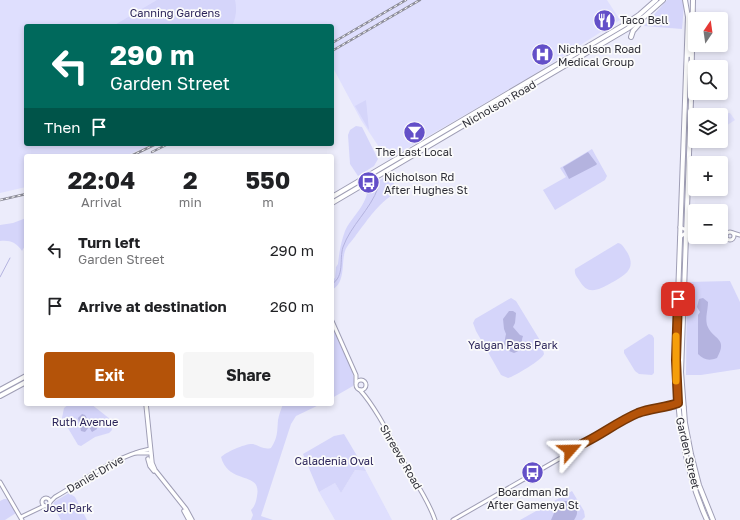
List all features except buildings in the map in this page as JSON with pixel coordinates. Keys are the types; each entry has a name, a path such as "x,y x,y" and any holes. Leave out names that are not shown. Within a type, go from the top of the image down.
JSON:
{"main road":[{"name":"Nicholson Road","path":"334,202 627,29 651,8 654,0"},
{"name":"Nicholson Road","path":"334,195 624,25 663,0"},
{"name":"Garden Street","path":"685,0 688,16 676,352 678,406 683,439 691,473 707,520"},
{"name":"Garden Street","path":"693,0 693,12"},
{"path":"631,37 633,31 650,14 651,8"},
{"path":"686,65 689,52"},
{"name":"Garden Street","path":"688,156 692,52"},
{"path":"682,188 685,186 688,168"},
{"name":"Garden Street","path":"688,168 681,367 683,405 693,461 712,520"},
{"path":"344,190 343,192 345,193 360,186"},
{"path":"0,390 24,377"},
{"path":"0,397 8,394 10,391 24,383"},
{"path":"145,406 149,451 155,470 186,509 190,520"}],"street":[{"path":"680,227 686,232 680,237"},
{"path":"728,232 740,236"},
{"path":"728,239 730,240 733,235"},
{"name":"Shreeve Road","path":"334,326 356,375 365,384 365,396"},
{"name":"Shreeve Road","path":"356,375 356,388 365,396 382,423 436,519"},
{"path":"356,383 361,380"},
{"path":"360,390 364,389"},
{"path":"453,520 559,459 570,457 572,453 580,446 637,414 666,407 683,405"},
{"path":"559,459 567,450 580,446"},
{"path":"570,449 572,453"},
{"name":"Daniel Drive","path":"43,504 48,506 55,497 118,460 135,453 149,451"},
{"path":"564,452 567,457"},
{"path":"0,482 22,519"},
{"name":"Daniel Drive","path":"22,519 43,504 44,499 55,497"},
{"path":"48,498 50,502"}],"shaded area":[{"path":"0,0 607,0 620,20 533,75 389,159 385,156 361,120 334,70 334,24 24,24 24,146 148,146 130,154 24,154 24,187 0,193"},
{"path":"728,113 730,113 735,120 728,124"},
{"path":"588,152 597,164 569,179 563,167"},
{"path":"703,298 708,302 706,319 707,325 712,334 720,342 721,346 717,358 712,359 702,358 698,354 698,315 700,312 697,307 699,299"},
{"path":"509,311 516,313 513,327 520,335 523,336 520,350 514,353 509,351 504,344 506,334 503,319"},
{"path":"82,414 85,415 88,420 95,422 97,429 92,432 89,427 85,432 81,431 78,418"},
{"path":"355,470 366,471 392,520 335,520 319,492 335,483 341,493"},
{"path":"565,501 572,503 577,510 574,520 551,520 558,504"}],"green space":[{"name":"Canning Gardens","path":"157,0 235,0 236,7 233,24 116,24"},
{"path":"667,0 682,0 684,5 682,29 644,26"},
{"path":"366,100 369,130 355,106"},
{"path":"356,126 362,127 378,159 374,166 358,176 350,164 348,135 350,130"},
{"path":"592,149 607,176 605,180 555,210 543,190 566,177 560,168"},
{"path":"385,177 391,179 397,189 396,192 383,202 374,212 347,247 344,256 341,278 334,288 334,279 342,239 345,231 365,200 368,187"},
{"path":"24,219 24,248 22,251 12,242 0,241 0,225 13,223"},
{"path":"618,243 623,246 630,258 631,263 628,271 602,288 590,290 582,285 577,277 575,269"},
{"path":"730,281 740,302 740,369 701,375 686,375 687,282"},
{"name":"Yalgan Pass Park","path":"511,298 516,301 541,342 544,354 534,364 508,378 501,375 473,323 475,319"},
{"path":"334,329 347,356 353,374 353,386 334,397"},
{"path":"649,334 654,338 654,373 652,375 639,374 635,371 624,353 624,350"},
{"name":"Ruth Avenue","path":"66,406 94,406 110,419 112,430 109,433 95,437 81,446 78,445 62,418 64,408"},
{"path":"282,406 317,406 296,416 291,424 261,516 273,520 251,520 253,515 251,510 256,502 257,496 257,488 255,483 231,472 225,466 221,457 236,448 250,444 264,448 271,448 276,437"},
{"name":"Caladenia Oval","path":"344,434 366,471 355,470 341,493 335,483 319,492 303,454 334,436"},
{"path":"572,491 584,511 585,517 582,520 520,520"},
{"name":"Joel Park","path":"69,493 75,497 87,520 61,520 53,506 54,502"},
{"path":"7,499 16,513 5,520 0,520 0,501"}],"waterway":[{"path":"334,282 339,277 342,252 346,239 375,196 378,188"},
{"path":"0,277 10,258"}],"railway":[{"path":"334,42 406,0"},
{"path":"334,50 420,0"},
{"path":"135,154 152,146"},
{"path":"152,152 164,146"},
{"path":"0,200 24,194"}],"slow traffic":[{"path":"676,336 676,381"}],"place":[{"name":"Taco Bell","path":"605,20"},
{"name":"Nicholson Road Medical Group","path":"543,55"},
{"name":"The Last Local","path":"414,132"},
{"name":"Nicholson Rd After Hughes St","path":"369,183"},
{"name":"Boardman Rd After Gamenya St","path":"533,472"}],"route":[{"path":"570,450 580,446 640,412 678,403 676,360 678,299"}]}
